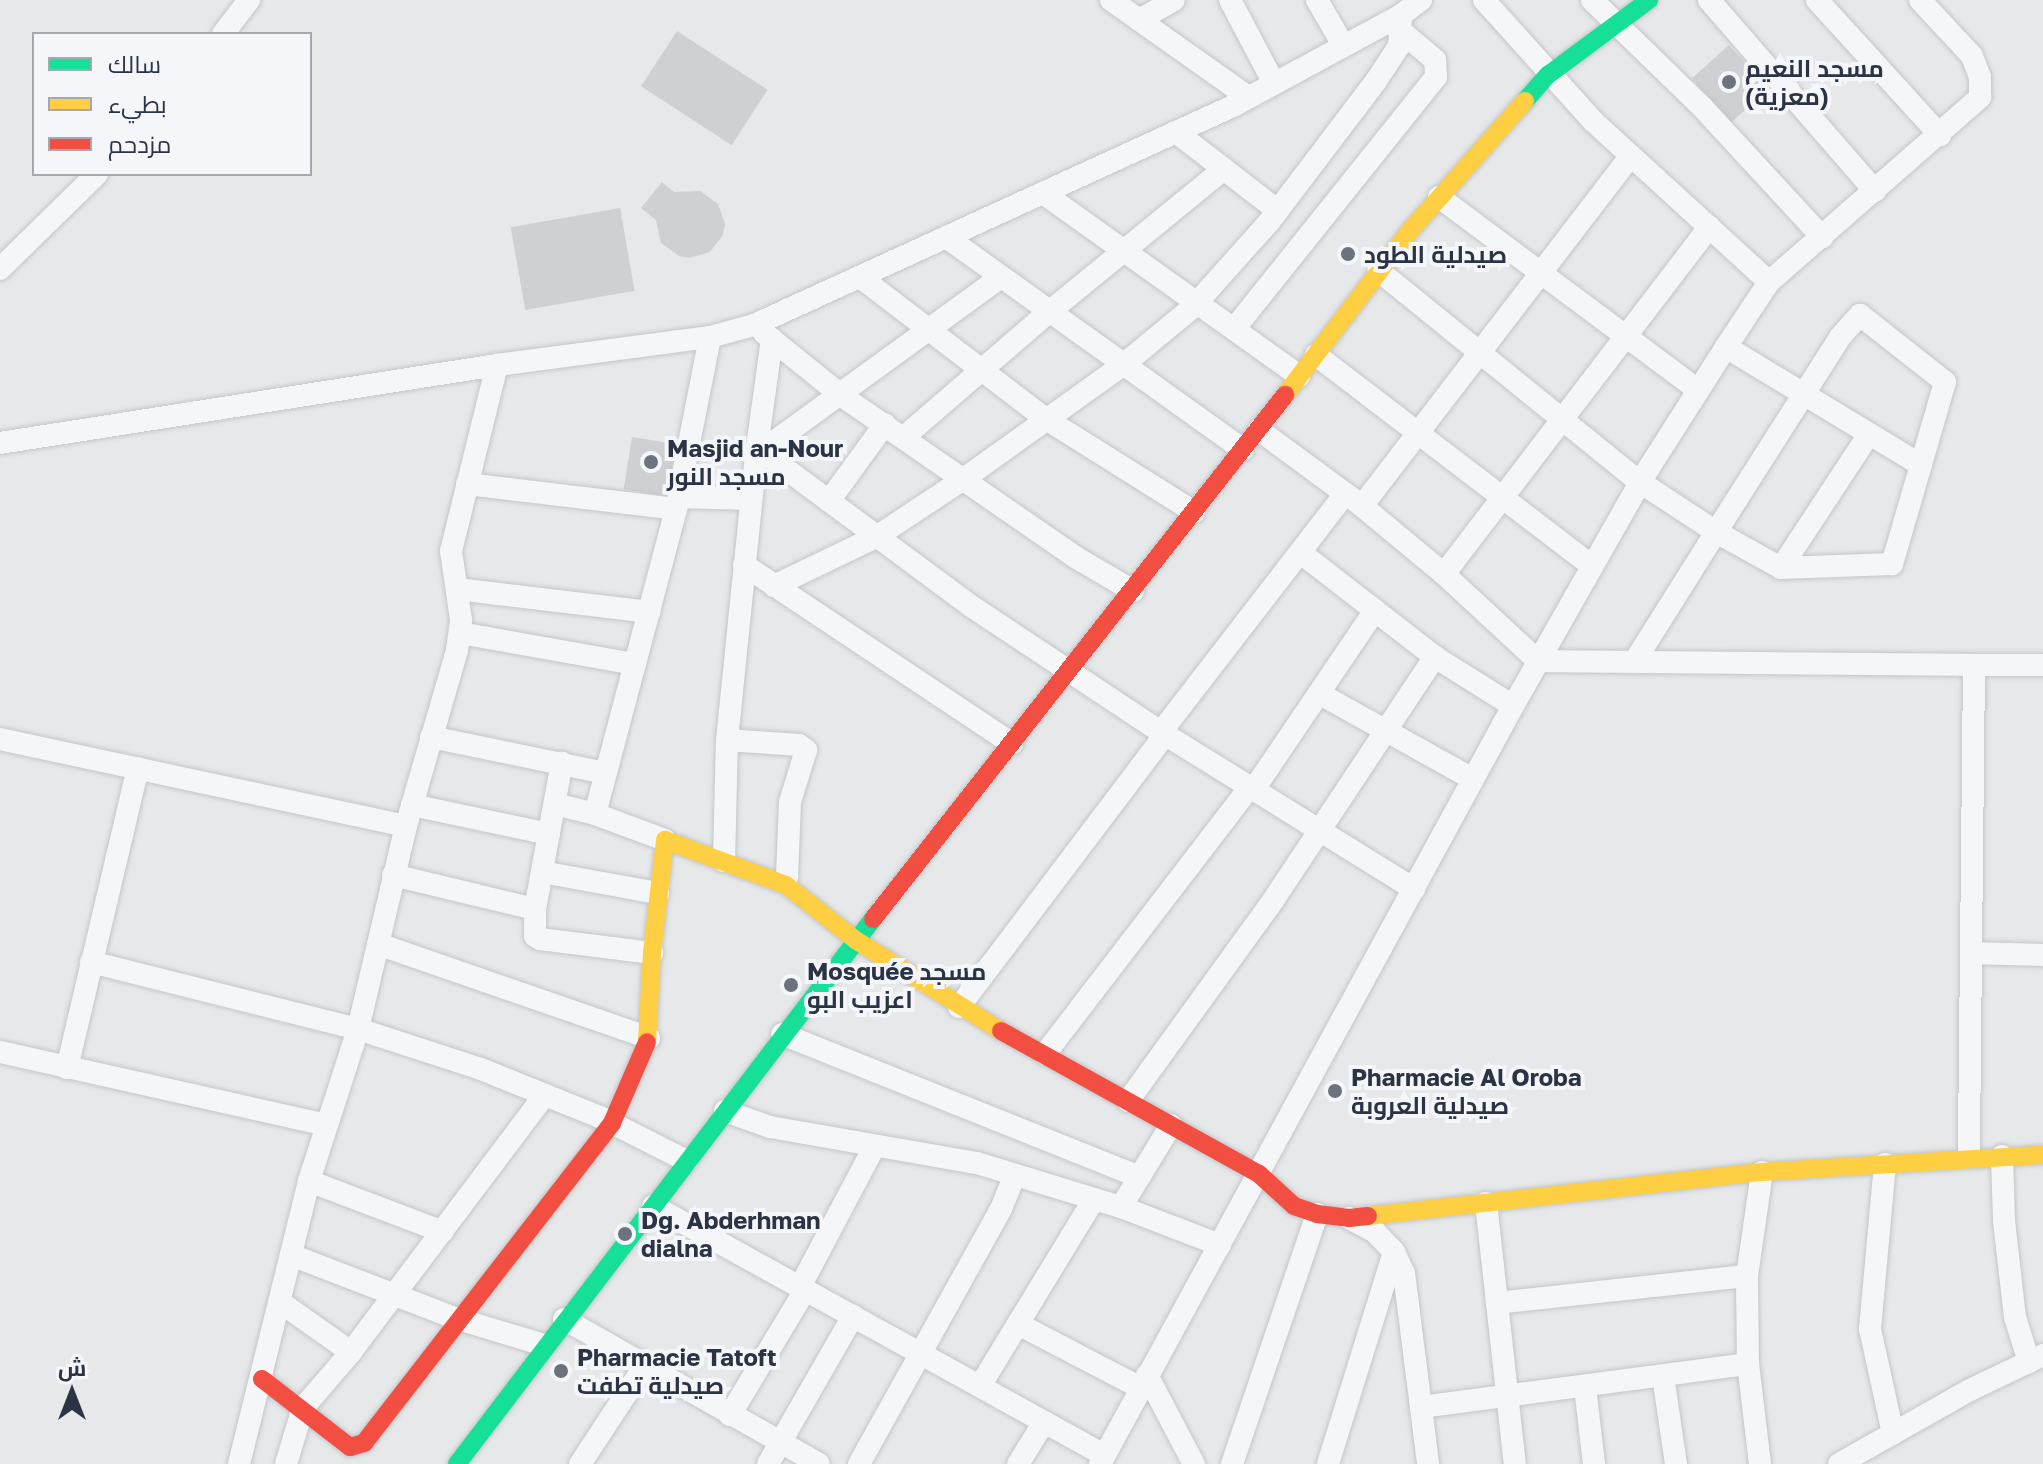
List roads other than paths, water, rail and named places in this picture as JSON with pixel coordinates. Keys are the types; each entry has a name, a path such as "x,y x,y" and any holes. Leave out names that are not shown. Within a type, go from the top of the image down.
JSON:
{"street":[{"path":"225,32 249,0"},
{"path":"1111,0 1248,97"},
{"path":"1139,20 1174,0"},
{"path":"1230,0 1274,83"},
{"path":"1317,0 1343,45"},
{"path":"0,443 497,365 710,337 754,325 1176,132 1343,45 1401,23 1421,0"},
{"path":"1484,0 1548,75 1769,282"},
{"path":"1592,0 1703,108 1822,237"},
{"path":"457,1464 782,1034 1133,591 1439,197 1548,75 1649,0"},
{"path":"1709,0 1875,191"},
{"path":"1817,0 1940,135"},
{"path":"653,1206 1044,1422 1102,1460 1538,661 1640,482 1698,390 1769,282 1974,106 1980,97 1980,77 1972,56 1920,0"},
{"path":"774,586 876,537 965,478 1123,365 1197,303 1277,210 1376,81 1399,46 1401,23"},
{"path":"1234,329 1436,77 1435,60 1401,23"},
{"path":"1176,132 1277,210"},
{"path":"959,1007 1301,553 1417,432 1631,156"},
{"path":"829,501 895,431 984,369 1224,169"},
{"path":"0,269 95,176"},
{"path":"1043,193 1300,376"},
{"path":"1439,197 1698,390"},
{"path":"1444,574 1559,418 1627,337 1709,227"},
{"path":"946,237 1243,450"},
{"path":"1379,271 1640,482 1716,532 1781,568 1892,564 1945,382 1860,315 1840,337 1716,532 1634,662"},
{"path":"860,277 1046,419 1194,512"},
{"path":"760,454 1001,277"},
{"path":"754,325 842,396 1077,558 1133,591"},
{"path":"595,814 678,503 710,337"},
{"path":"724,861 727,740 751,499 760,454 772,339"},
{"path":"1726,347 1921,465"},
{"path":"1316,355 1592,566"},
{"path":"239,1464 309,1181 358,1029 393,875 460,633 451,551 497,365"},
{"path":"1259,430 1353,500 1444,574 1538,661 2043,665"},
{"path":"1781,568 1869,434"},
{"path":"760,454 1068,672 1414,889"},
{"path":"467,484 678,503 751,499"},
{"path":"1301,553 1435,657 1513,706"},
{"path":"744,565 1012,744"},
{"path":"457,589 650,612"},
{"path":"1045,1054 1252,788 1320,694 1375,610"},
{"path":"460,633 634,664"},
{"path":"1128,1101 1236,953 1435,657"},
{"path":"1969,1157 1974,665"},
{"path":"1320,694 1384,733 1473,779"},
{"path":"431,737 605,773"},
{"path":"0,739 138,768 409,816 549,834"},
{"path":"727,740 799,745 806,750 790,802 787,877"},
{"path":"562,762 535,909 535,936 652,953"},
{"path":"67,1068 138,768"},
{"path":"555,804 595,814 786,885 857,941 959,1007 1259,1174 1294,1206 1317,1214 1349,1218 1762,1172 1969,1157 2043,1155"},
{"path":"262,1379 350,1447 364,1443 612,1123 649,1038 652,953 665,840"},
{"path":"542,872 658,893"},
{"path":"393,875 535,909"},
{"path":"378,944 649,1038"},
{"path":"1971,953 2043,955"},
{"path":"91,962 358,1029 481,1069 612,1123 687,1161"},
{"path":"782,1034 1139,1177"},
{"path":"0,1052 326,1125"},
{"path":"286,1464 303,1408 351,1352 545,1095"},
{"path":"725,1111 770,1127 977,1163 1121,1207 1220,1245"},
{"path":"1121,1207 1171,1125"},
{"path":"730,1415 803,1288 874,1147"},
{"path":"1839,1464 1870,1456 1893,1434 2036,1359 2013,1303 2004,1221 2002,1156"},
{"path":"1885,1164 1870,1318 1893,1434"},
{"path":"1760,1464 1748,1364 1747,1276 1762,1172"},
{"path":"859,1464 1001,1209 1015,1175"},
{"path":"309,1181 443,1232"},
{"path":"980,1386 1094,1199"},
{"path":"1486,1203 1515,1464"},
{"path":"1232,1464 1317,1214"},
{"path":"1349,1218 1375,1232 1394,1252 1404,1273 1428,1464"},
{"path":"1328,1464 1394,1252"},
{"path":"291,1255 393,1296 544,1345"},
{"path":"1497,1303 1747,1276"},
{"path":"280,1302 351,1352"},
{"path":"768,1464 853,1316"},
{"path":"564,1319 819,1464"},
{"path":"1018,1324 1144,1381 1194,1464"},
{"path":"1421,1407 1748,1364"},
{"path":"580,1464 644,1367"},
{"path":"1663,1376 1676,1464"},
{"path":"1585,1387 1594,1464"},
{"path":"1018,1464 1044,1422"}],"place":[{"name":"مسجد النعيم (معزية)","path":"1729,82"},
{"name":"صيدلية الطود","path":"1348,254"},
{"name":"Masjid an-Nour مسجد النور","path":"651,462"},
{"name":"Mosquée مسجد اعزيب البو","path":"791,985"},
{"name":"Pharmacie Al Oroba صيدلية العروبة","path":"1335,1091"},
{"name":"Dg. Abderhman dialna","path":"625,1234"},
{"name":"Pharmacie Tatoft صيدلية تطفت","path":"561,1371"}]}
